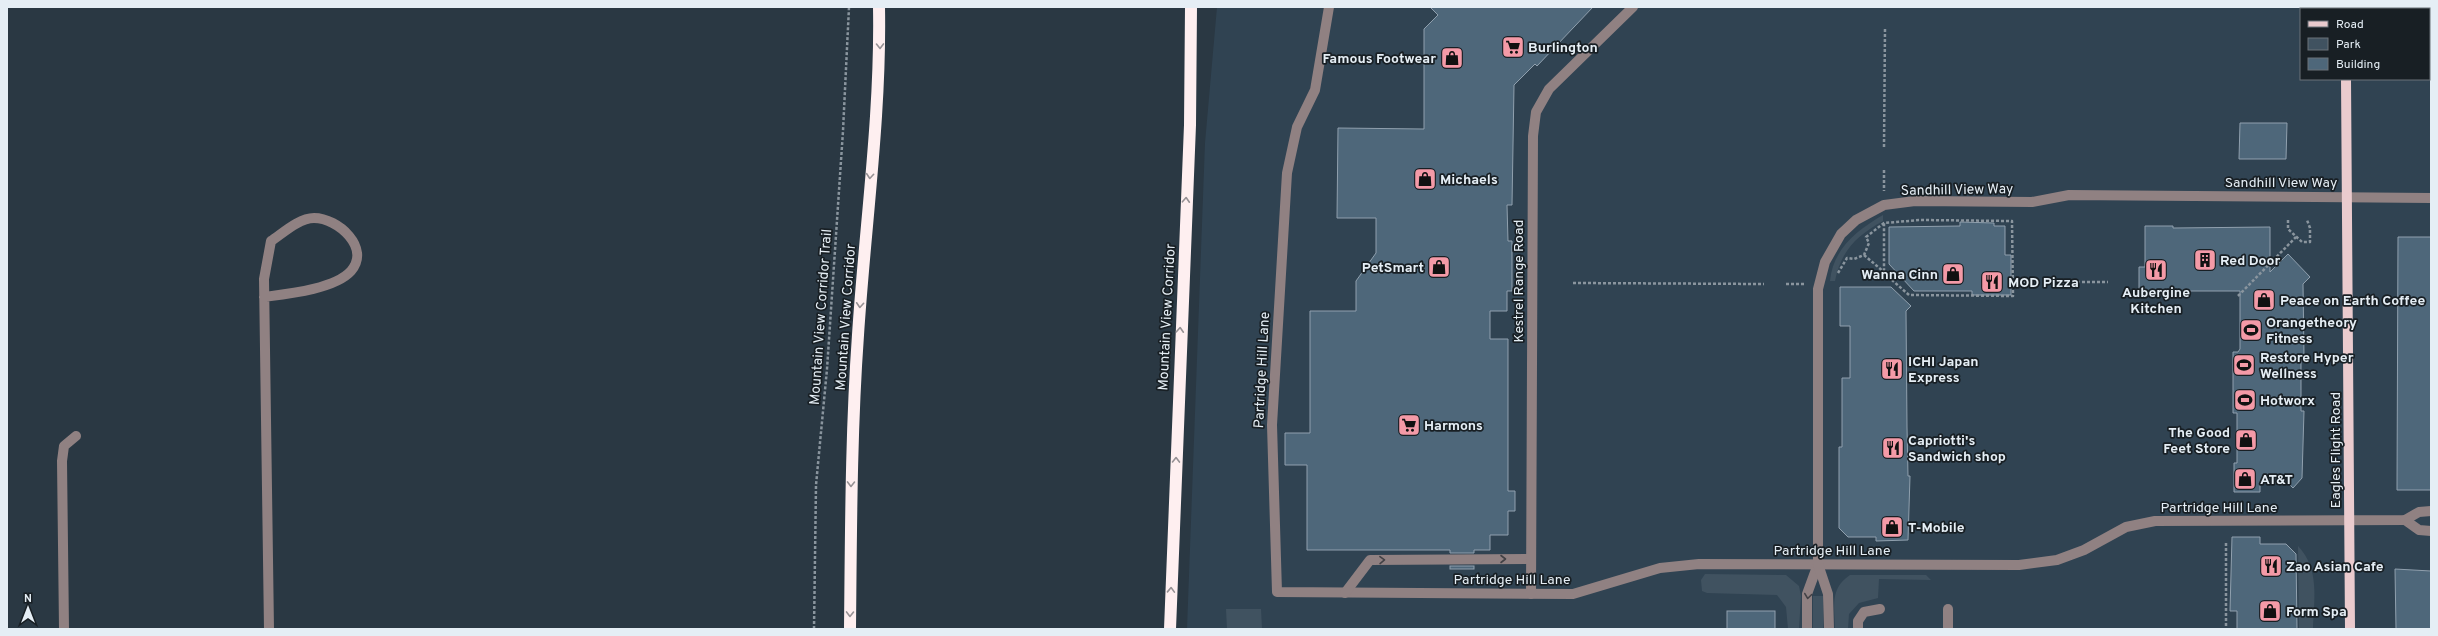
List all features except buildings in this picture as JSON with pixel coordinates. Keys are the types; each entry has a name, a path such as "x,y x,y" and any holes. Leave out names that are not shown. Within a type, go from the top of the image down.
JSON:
{"highway":[{"name":"Mountain View Corridor","path":"850,629 852,445 858,335 880,64 879,7"},
{"name":"Mountain View Corridor","path":"1170,629 1190,125 1191,7"}],"main road":[{"name":"Eagles Flight Road","path":"2346,80 2350,629"}],"street":[{"name":"Partridge Hill Lane","path":"1329,7 1315,90 1297,127 1287,173 1272,425 1278,592 1531,594 1583,592 1670,566 1699,564 2038,564 2071,555 2126,527 2155,521 2189,519 2405,520"},
{"name":"Kestrel Range Road","path":"1531,594 1533,136 1536,112 1549,89 1633,7"},
{"name":"Sandhill View Way","path":"1828,629 1828,594 1818,564 1819,284 1825,262 1834,244 1856,220 1884,205 1905,202 2032,202 2070,195 2347,196 2431,198"},
{"path":"264,297 303,292 329,284 351,272 358,259 354,241 344,230 325,220 313,217 295,224 271,241 264,279 264,297 269,629"},
{"path":"64,629 62,461 64,446 76,436"},
{"path":"2431,511 2419,512 2405,520 2419,530 2431,531"},
{"path":"1345,593 1370,560 1531,559"},
{"name":"Sandhill View Way","path":"1807,629 1807,594 1818,564"},
{"path":"1858,629 1858,622 1864,612 1880,609"},
{"path":"1948,609 1948,629"}],"path":[{"name":"Mountain View Corridor Trail","path":"814,629 816,485 827,369 843,139 848,7"},
{"path":"1884,147 1885,29"},
{"path":"1884,170 1884,193"},
{"path":"1837,277 1847,258 1854,259 1864,255 1869,243 1866,237 1884,223 1920,220 2012,221 2013,296 1909,295 1864,255"},
{"path":"2288,220 2288,229 2302,242 2310,242 2310,228 2307,220"},
{"path":"1884,223 1884,273"},
{"path":"2238,296 2296,237"},
{"path":"2013,281 2028,282"},
{"path":"2052,282 2108,282"},
{"path":"1573,284 1764,284"},
{"path":"1786,284 1808,284"},
{"path":"2226,543 2226,629"}],"shaded area":[{"path":"1217,7 2431,7 2431,629 1187,629 1205,143"}],"green space":[{"path":"1883,215 1883,221 1865,232 1851,245 1841,261 1835,281 1830,281 1832,270 1841,250 1864,227"},
{"path":"2298,546 2305,555 2313,575 2313,629 2299,629"},
{"path":"1705,574 1786,575 1799,586 1801,596 1799,629 1788,629 1786,607 1777,595 1707,593 1702,591 1701,580"},
{"path":"1850,575 1926,575 1931,580 1879,579 1878,598 1859,603 1849,614 1848,629 1835,629 1834,606 1836,592 1843,580"},
{"path":"1813,596 1823,596 1823,629 1813,629"},
{"path":"1226,609 1261,609 1262,629 1227,629"}],"place":[{"name":"Burlington","path":"1513,47"},
{"name":"Famous Footwear","path":"1452,58"},
{"name":"Michaels","path":"1425,179"},
{"name":"Red Door","path":"2205,260"},
{"name":"PetSmart","path":"1439,267"},
{"name":"Aubergine Kitchen","path":"2156,270"},
{"name":"Wanna Cinn","path":"1953,274"},
{"name":"MOD Pizza","path":"1992,282"},
{"name":"Peace on Earth Coffee","path":"2264,300"},
{"name":"Orangetheory Fitness","path":"2251,330"},
{"name":"Restore Hyper Wellness","path":"2244,365"},
{"name":"ICHI Japan Express","path":"1892,369"},
{"name":"Hotworx","path":"2245,400"},
{"name":"Harmons","path":"1409,425"},
{"name":"The Good Feet Store","path":"2246,440"},
{"name":"Capriotti's Sandwich shop","path":"1893,448"},
{"name":"AT&T","path":"2245,479"},
{"name":"T-Mobile","path":"1892,527"},
{"name":"Zao Asian Cafe","path":"2271,566"},
{"name":"Form Spa","path":"2270,611"}]}
